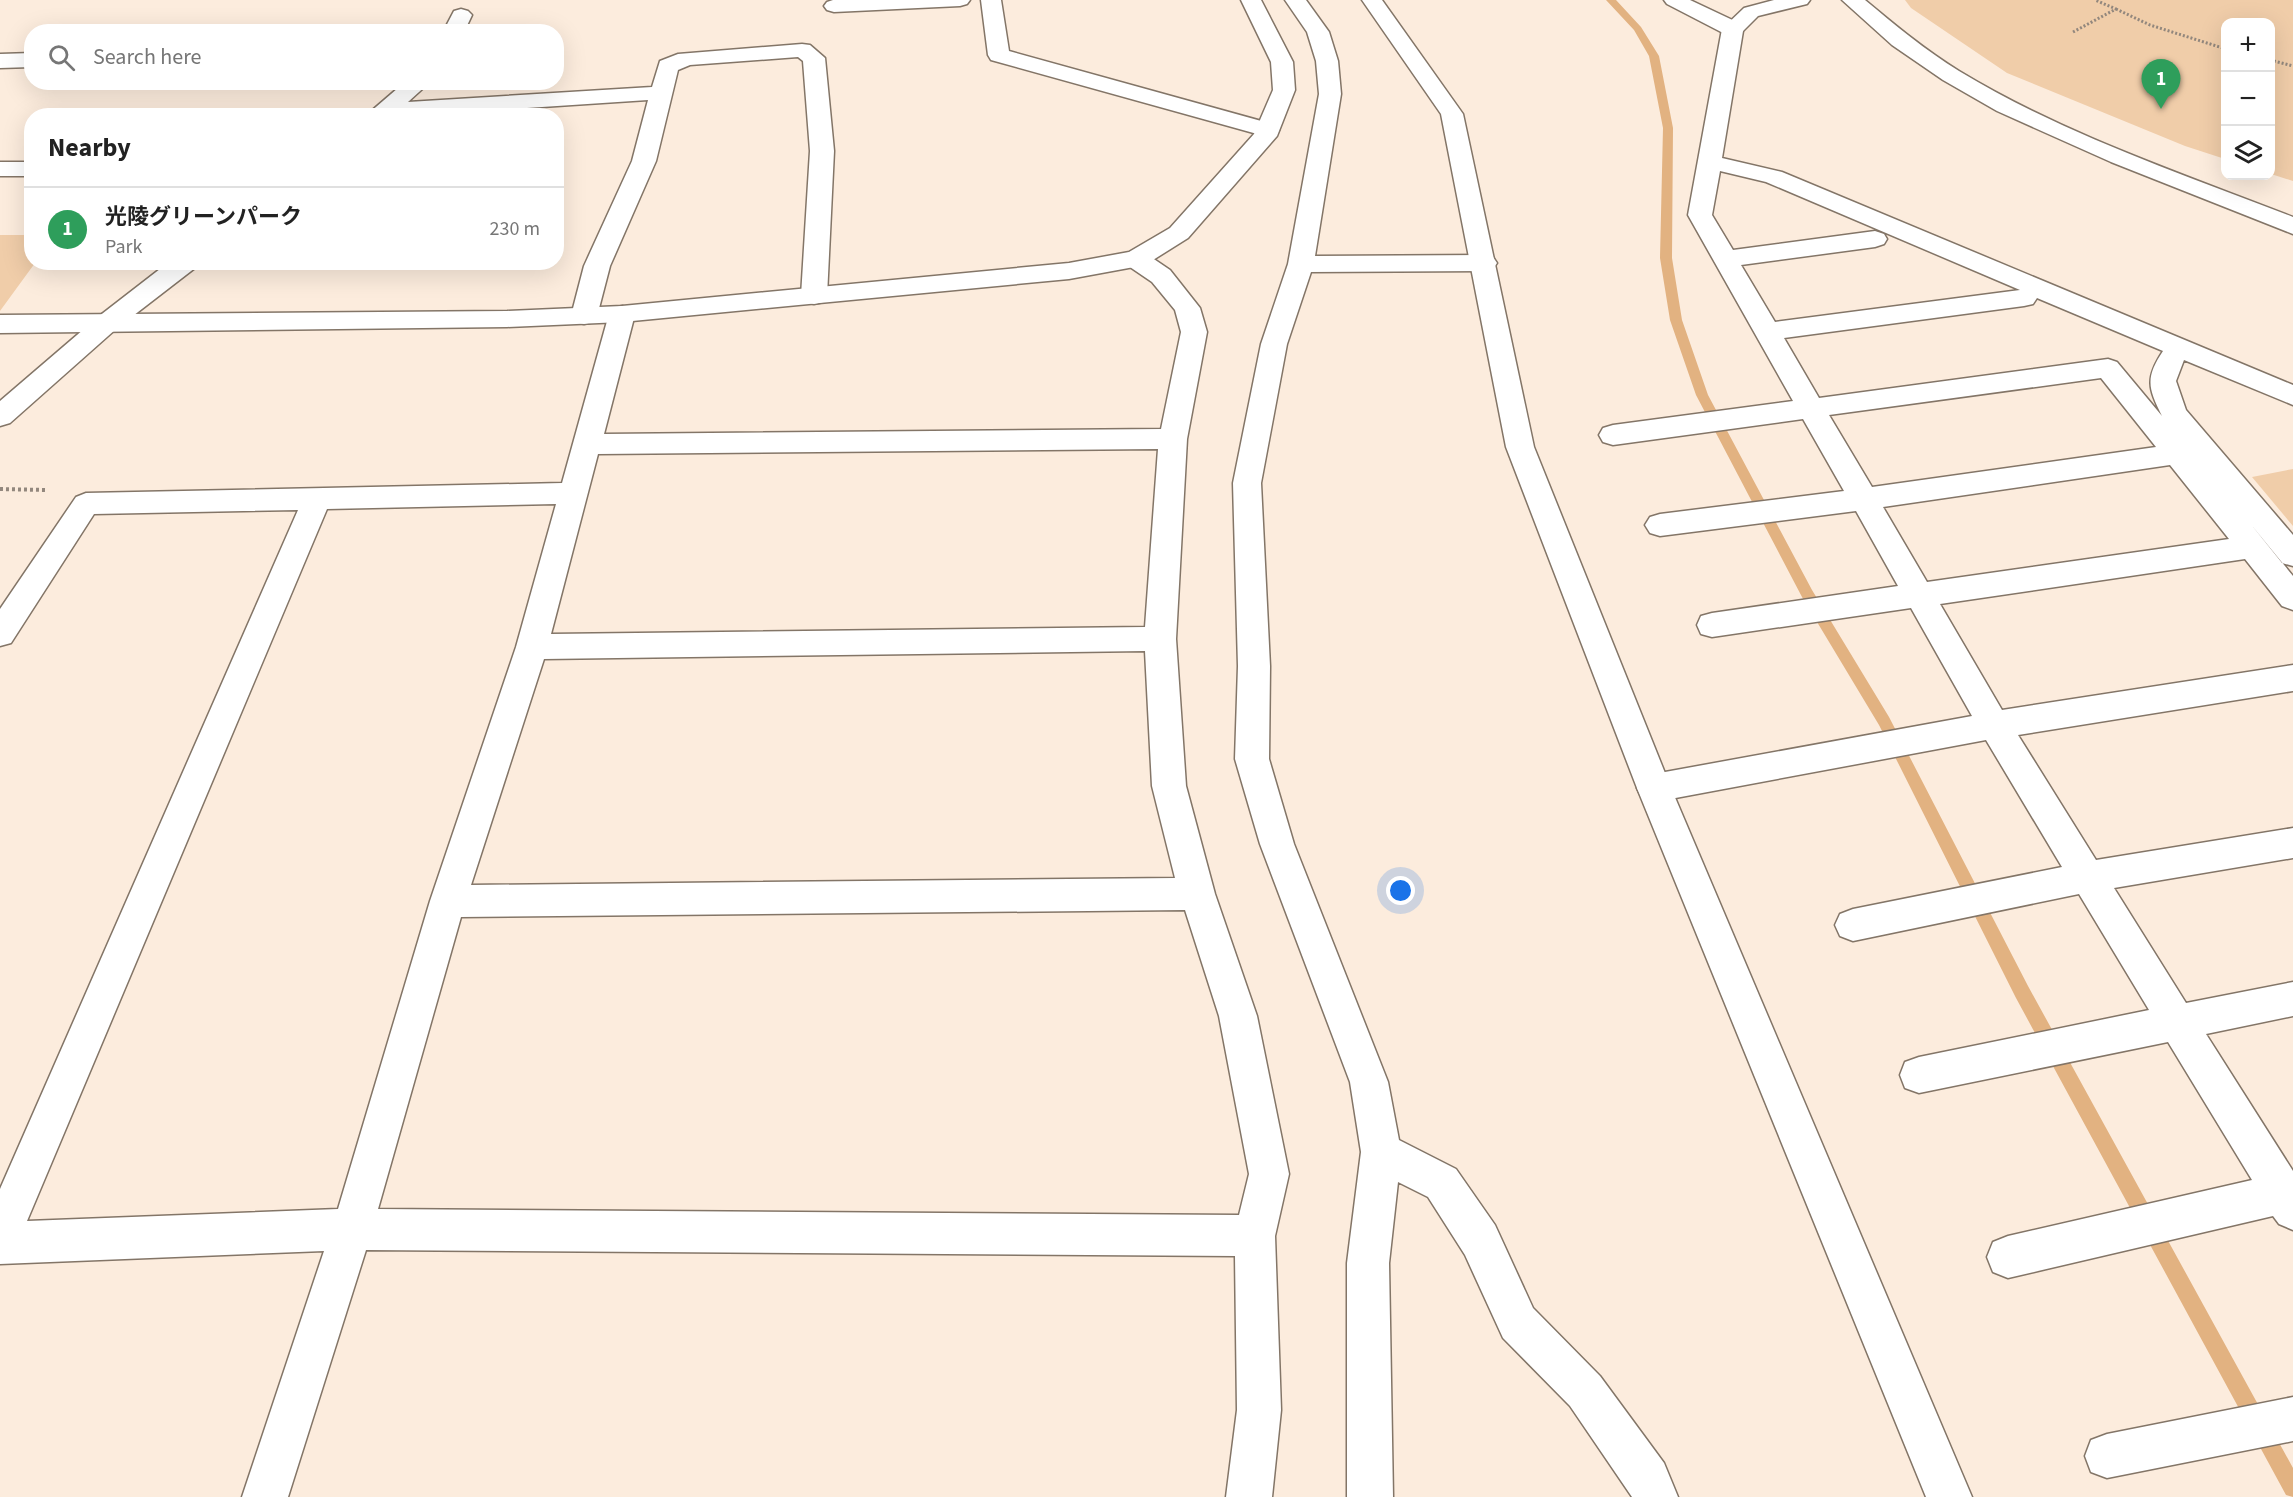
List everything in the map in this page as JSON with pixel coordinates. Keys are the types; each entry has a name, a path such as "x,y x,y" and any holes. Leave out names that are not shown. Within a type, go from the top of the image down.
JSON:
{"street":[{"path":"834,6 960,0"},
{"path":"991,0 999,55 1268,130"},
{"path":"0,324 507,320 622,314 1069,271 1136,259 1179,233 1268,130 1284,90 1281,62 1251,0"},
{"path":"1295,0 1318,32 1327,61 1330,94 1301,264 1274,344 1247,483 1254,666 1252,759 1277,844 1369,1082 1381,1152 1368,1263 1370,1497"},
{"path":"1372,0 1452,114 1520,447 1654,788 1949,1497"},
{"path":"1674,0 1733,29"},
{"path":"1800,0 1751,12 1733,29 1700,215 1994,725 2176,1021 2290,1198 2008,1257"},
{"path":"1852,0 1883,29 1954,76 2011,109 2077,141 2293,226"},
{"path":"584,316 597,266 644,160 668,66 686,59 802,51 814,58 822,152 814,296"},
{"path":"0,60 24,60"},
{"path":"385,108 409,90"},
{"path":"439,108 661,93"},
{"path":"1711,162 1774,177 2293,396"},
{"path":"0,169 24,169"},
{"path":"1725,259 1875,239"},
{"path":"1136,259 1161,276 1187,308 1194,332 1173,439 1160,639 1169,786 1197,894 1238,1016 1269,1174 1255,1236 1259,1410 1249,1497"},
{"path":"1301,264 1484,262"},
{"path":"0,416 107,323 176,270"},
{"path":"1768,331 2024,298"},
{"path":"265,1497 352,1229 448,901 532,646 622,314"},
{"path":"2179,348 2165,366 2162,389 2175,415 2293,555"},
{"path":"1613,435 2108,368 2293,598"},
{"path":"586,444 1173,439"},
{"path":"1660,525 1864,499 2175,454"},
{"path":"0,634 86,504 573,493"},
{"path":"0,1237 317,499"},
{"path":"1712,625 2251,548"},
{"path":"532,646 1160,639"},
{"path":"1654,788 1994,725 2293,678"},
{"path":"1853,925 2088,877 2293,843"},
{"path":"448,901 1197,894"},
{"path":"1919,1075 2293,999"},
{"path":"1381,1152 1442,1183 1480,1240 1518,1323 1585,1391 1648,1479 1655,1497"},
{"path":"0,1243 352,1229 1255,1236"},
{"path":"2106,1456 2293,1419"}],"path":[{"path":"2095,0 2150,25 2221,47"},
{"path":"2073,32 2116,9"},
{"path":"2275,61 2293,66"}],"shaded area":[{"path":"1905,0 2293,0 2293,181 2275,175 2275,18 2221,18 2221,158 2185,146 2007,73 1911,8"},
{"path":"0,235 24,235 24,270 30,270 0,311"},
{"path":"2293,469 2293,526 2252,477"}],"waterway":[{"path":"1611,0 1638,29 1654,56 1668,128 1666,258 1676,320 1702,395 1807,593 1884,721 2022,992 2293,1488"}],"place":[{"name":"光陵グリーンパーク","path":"2161,109"}]}
